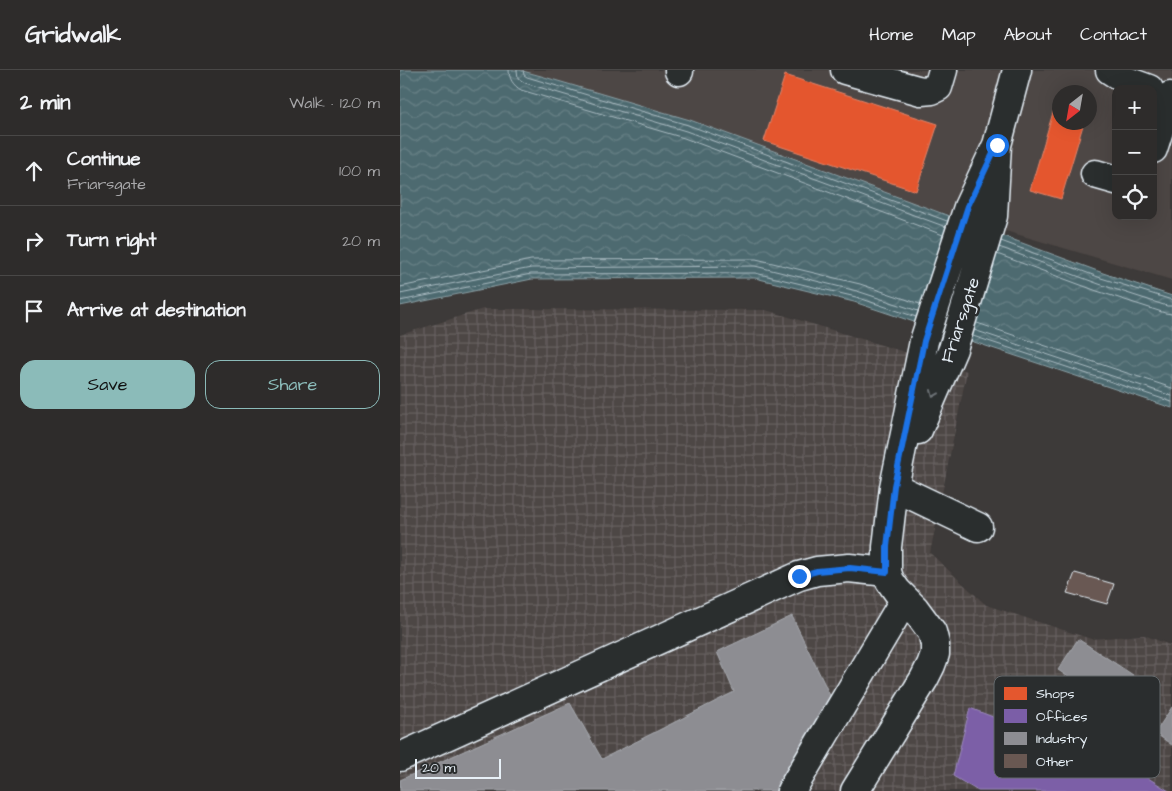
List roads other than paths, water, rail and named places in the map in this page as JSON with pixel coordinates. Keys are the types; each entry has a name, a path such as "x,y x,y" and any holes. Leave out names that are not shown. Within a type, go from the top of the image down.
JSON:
{"street":[{"path":"845,70 921,91 932,90 938,87 943,70"},
{"name":"Friarsgate","path":"855,791 924,679 932,665 935,654 932,632 890,582 887,572 887,547 894,486 924,341 968,206 997,145 1017,70"},
{"path":"1110,70 1128,81 1161,93 1156,130"},
{"name":"Friarsgate","path":"894,486 953,349 993,216 997,145"},
{"path":"894,486 978,527"},
{"path":"400,757 799,576 817,571 850,568 887,572"},
{"path":"791,791 905,599"}],"water":[{"path":"400,70 519,70 541,76 690,120 1103,273 1172,296 1172,408 854,302 755,278 532,279 400,306"}]}
